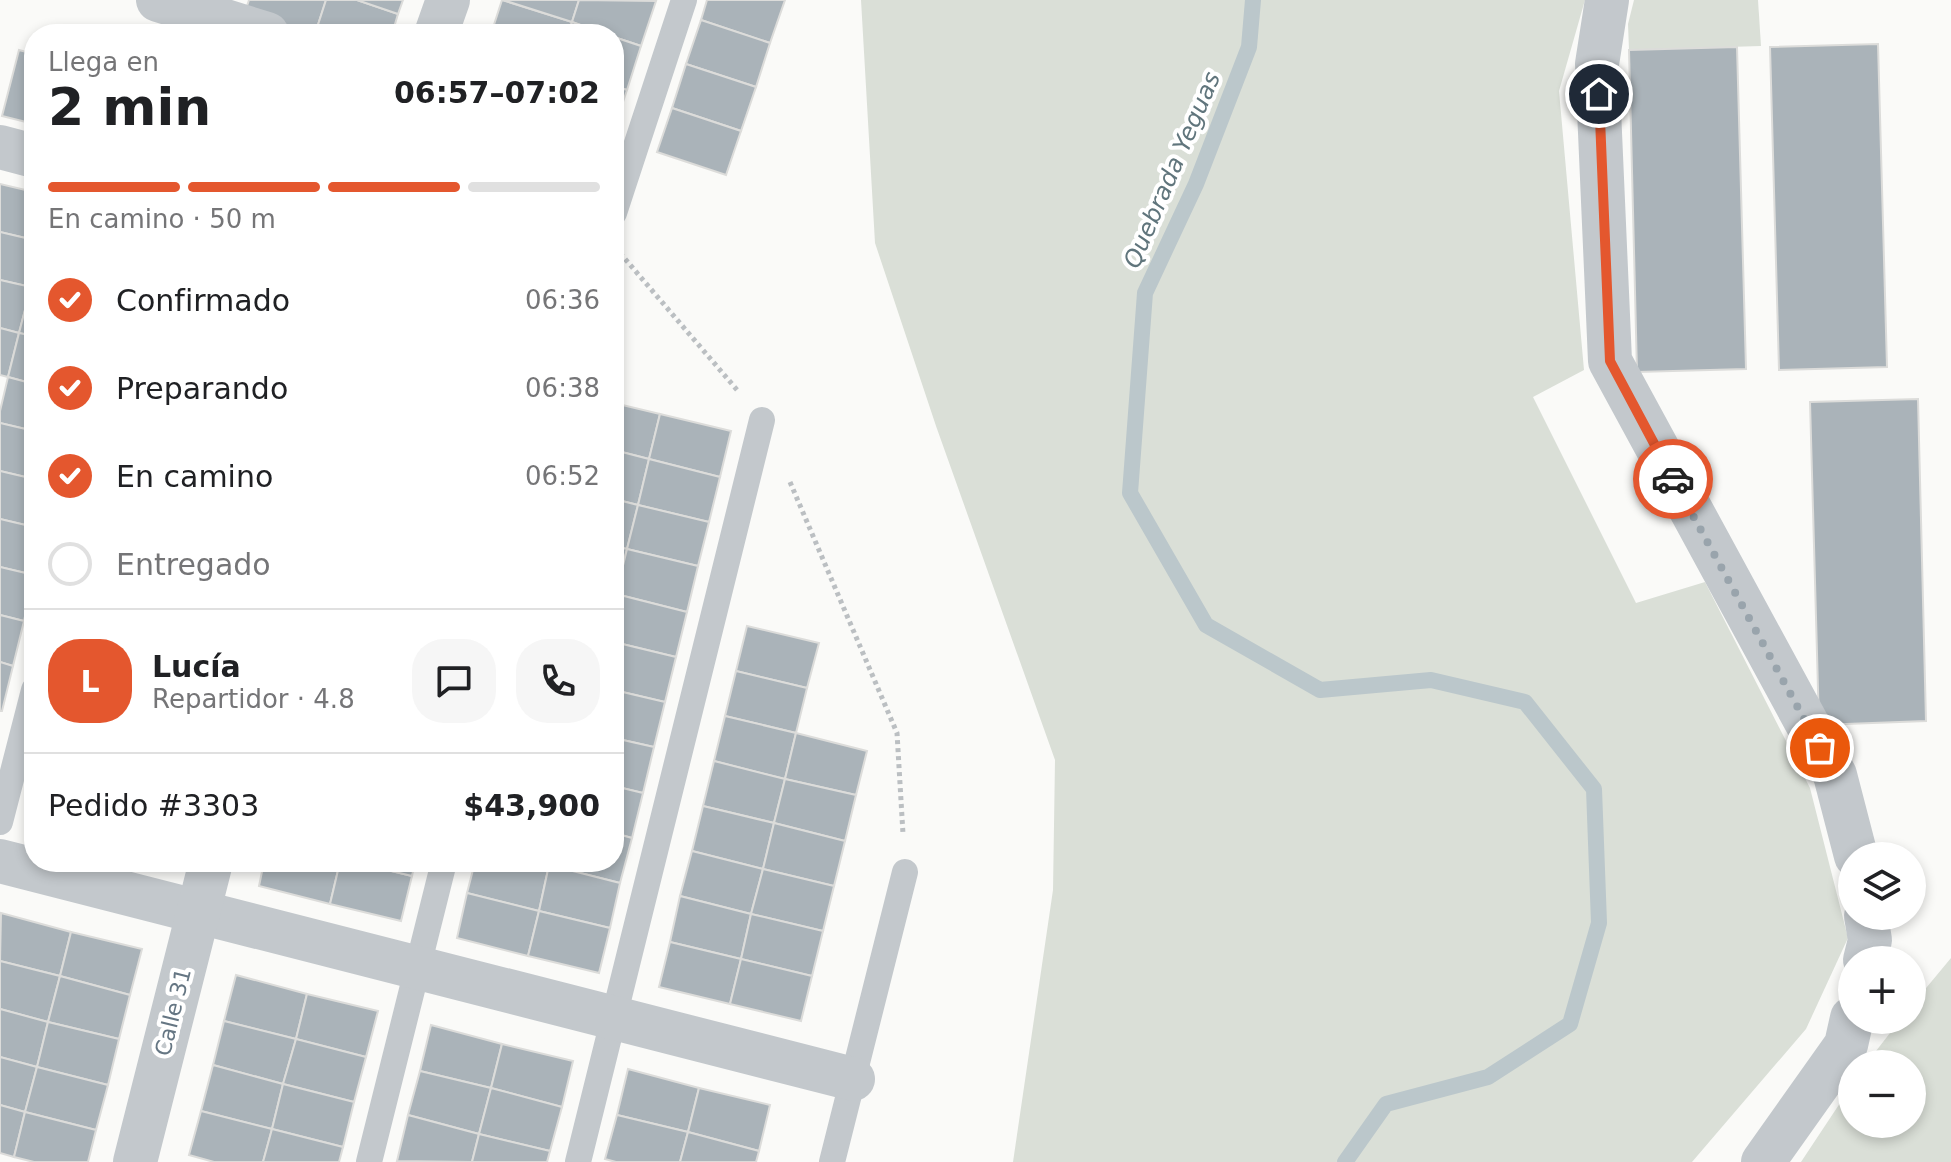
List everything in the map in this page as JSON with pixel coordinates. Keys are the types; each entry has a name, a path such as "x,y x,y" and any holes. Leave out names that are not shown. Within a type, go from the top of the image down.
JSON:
{"street":[{"path":"158,0 218,9 247,24"},
{"path":"440,24 448,0"},
{"path":"1607,0 1597,64 1610,361 1835,775 1852,842"},
{"path":"0,147 24,153"},
{"path":"0,861 24,867"},
{"path":"42,872 853,1079"},
{"name":"Calle 31","path":"135,1162 208,872"},
{"path":"1763,1162 1846,1045 1848,1034"}],"lane":[{"path":"624,183 684,0"},
{"path":"578,1162 762,420"},
{"path":"0,822 24,729"},
{"path":"369,1162 441,872"},
{"path":"832,1162 905,872"}],"path":[{"path":"624,258 762,420 897,733 905,872"}],"shaded area":[{"path":"861,0 1585,0 1559,91 1584,370 1533,397 1636,603 1705,582 1810,788 1838,899 1838,930 1846,930 1848,938 1844,946 1838,946 1838,960 1806,1029 1692,1162 1013,1162 1053,890 1055,760 936,426 875,243"},
{"path":"1634,0 1758,0 1761,46 1629,50 1628,24"},
{"path":"1951,958 1951,1162 1801,1162 1838,1106 1838,1138 1926,1138 1926,1050 1877,1050 1889,1034 1926,1034 1926,988"}],"building":[{"path":"249,0 326,0 318,24 283,24 245,12"},
{"path":"326,0 357,0 398,14 395,24 318,24"},
{"path":"357,0 403,0 398,14"},
{"path":"502,0 572,22 571,24 494,24"},
{"path":"503,0 579,0 572,22"},
{"path":"579,0 656,1 641,46 624,40 624,24 572,22"},
{"path":"707,0 785,0 770,43 701,20"},
{"path":"701,20 770,43 756,87 686,64"},
{"path":"624,40 641,46 627,90 624,89"},
{"path":"1878,44 1887,367 1779,370 1770,47"},
{"path":"1737,47 1746,369 1637,372 1629,50"},
{"path":"19,50 24,51 24,122 2,116"},
{"path":"686,64 756,87 741,131 672,108"},
{"path":"672,108 741,131 726,175 657,152"},
{"path":"0,184 24,190 24,238 0,232"},
{"path":"0,232 24,238 24,285 0,280"},
{"path":"0,280 24,285 24,314 19,333 0,328"},
{"path":"24,314 24,334 19,333"},
{"path":"0,328 19,333 8,377 0,375"},
{"path":"19,333 24,334 24,381 8,377"},
{"path":"8,377 24,381 24,429 0,423"},
{"path":"1918,399 1926,721 1819,725 1810,402"},
{"path":"624,405 660,414 649,459 624,453"},
{"path":"660,414 731,431 720,477 649,459"},
{"path":"0,423 24,429 24,477 0,471"},
{"path":"624,453 649,459 638,505 624,502"},
{"path":"649,459 720,477 709,522 638,505"},
{"path":"0,471 24,477 24,525 0,519"},
{"path":"624,502 638,505 627,549 624,548"},
{"path":"638,505 709,522 698,566 627,549"},
{"path":"0,519 24,525 24,573 0,567"},
{"path":"627,549 698,566 687,612 624,596"},
{"path":"0,567 24,573 24,621 0,615"},
{"path":"624,596 687,612 676,657 624,644"},
{"path":"0,615 24,621 13,666 0,662"},
{"path":"747,626 819,643 807,688 736,671"},
{"path":"624,644 676,657 665,702 624,692"},
{"path":"0,662 13,666 2,711 0,711"},
{"path":"736,671 807,688 796,733 725,716"},
{"path":"624,692 665,702 654,747 624,740"},
{"path":"725,716 796,733 785,779 714,761"},
{"path":"796,733 867,751 856,795 785,779"},
{"path":"624,740 654,747 643,793 624,788"},
{"path":"714,761 785,779 774,823 703,806"},
{"path":"785,779 856,795 845,841 774,823"},
{"path":"624,788 643,793 632,838 624,836"},
{"path":"703,806 774,823 763,869 692,851"},
{"path":"774,823 845,841 834,886 763,869"},
{"path":"624,836 632,838 624,868"},
{"path":"692,851 763,869 751,914 680,896"},
{"path":"763,869 834,886 823,931 751,914"},
{"path":"262,872 338,872 330,904 259,886"},
{"path":"338,872 395,872 412,876 401,921 330,904"},
{"path":"472,872 547,872 539,911 467,893"},
{"path":"547,872 577,872 620,883 610,928 539,911"},
{"path":"577,872 623,872 620,883"},
{"path":"467,893 539,911 528,956 457,938"},
{"path":"680,896 751,914 741,959 670,942"},
{"path":"539,911 610,928 599,973 528,956"},
{"path":"1,913 71,932 60,976 0,961"},
{"path":"751,914 823,931 812,976 741,959"},
{"path":"71,932 142,949 130,995 60,976"},
{"path":"670,942 741,959 730,1004 659,987"},
{"path":"741,959 812,976 801,1021 730,1004"},
{"path":"0,961 60,976 48,1022 0,1009"},
{"path":"236,975 307,994 296,1039 224,1021"},
{"path":"60,976 130,995 119,1039 48,1022"},
{"path":"307,994 378,1011 366,1057 296,1039"},
{"path":"0,1009 48,1022 37,1067 0,1057"},
{"path":"224,1021 296,1039 283,1084 213,1065"},
{"path":"48,1022 119,1039 108,1085 37,1067"},
{"path":"431,1025 502,1044 491,1088 420,1071"},
{"path":"296,1039 366,1057 354,1102 283,1084"},
{"path":"502,1044 573,1061 562,1107 491,1088"},
{"path":"0,1057 37,1067 25,1112 0,1105"},
{"path":"213,1065 283,1084 272,1129 201,1111"},
{"path":"37,1067 108,1085 96,1130 25,1112"},
{"path":"628,1069 699,1088 688,1132 617,1115"},
{"path":"420,1071 491,1088 479,1134 408,1115"},
{"path":"283,1084 354,1102 343,1147 272,1129"},
{"path":"491,1088 562,1107 550,1151 479,1134"},
{"path":"699,1088 770,1105 759,1151 688,1132"},
{"path":"0,1105 25,1112 14,1157 0,1153"},
{"path":"201,1111 272,1129 263,1162 214,1162 189,1155"},
{"path":"25,1112 96,1130 88,1162 34,1162 14,1157"},
{"path":"408,1115 479,1134 472,1162 397,1161"},
{"path":"617,1115 688,1132 680,1162 616,1162 605,1159"},
{"path":"272,1129 343,1147 339,1162 263,1162"},
{"path":"688,1132 759,1151 756,1162 680,1162"},
{"path":"479,1134 550,1151 547,1162 472,1162"}],"waterway":[{"name":"Quebrada Yeguas","path":"1253,0 1249,47 1196,184 1145,293 1130,493 1206,625 1320,690 1431,680 1525,702 1594,789 1599,923 1570,1024 1488,1077 1386,1104 1345,1162"}],"way so far":[{"path":"1673,479 1820,748"}],"route":[{"path":"1599,94 1610,361 1673,479"}]}
